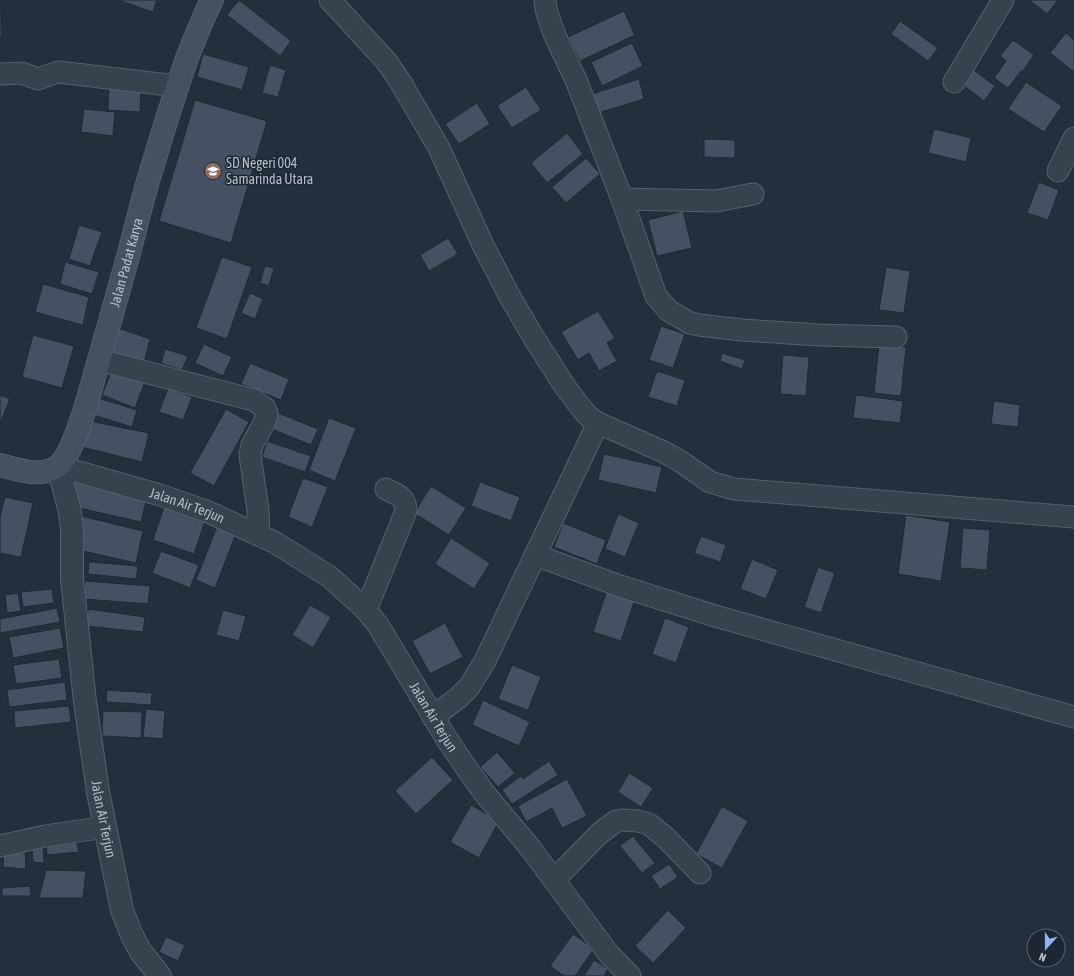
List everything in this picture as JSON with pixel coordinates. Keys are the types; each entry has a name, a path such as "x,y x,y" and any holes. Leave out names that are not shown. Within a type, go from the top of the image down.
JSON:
{"main road":[{"name":"Jalan Padat Karya","path":"58,466 66,458 78,431 146,189 177,86 212,0"},
{"path":"0,465 28,472 48,471 58,466"}],"street":[{"path":"330,0 387,62 401,83 439,148 483,245 513,302 564,385 588,416 598,423 670,455 710,482 734,489 1074,517"},
{"path":"544,0 551,26 576,80 622,198 656,296 669,311 678,317 699,325 742,330 818,335 896,337"},
{"path":"954,82 1003,0"},
{"path":"0,74 22,73 38,79 58,72 177,86"},
{"path":"1058,171 1074,138"},
{"path":"622,198 716,201 753,194"},
{"path":"99,360 254,400 265,408 267,414 266,419 252,445 250,455 258,510 259,535"},
{"path":"433,717 458,698 469,687 485,661 598,423"},
{"name":"Jalan Air Terjun","path":"58,466 160,495 186,504 274,542 330,577 366,610 378,625 448,741 485,794 531,849 608,953 630,976"},
{"name":"Jalan Air Terjun","path":"58,466 70,512 72,532 72,579 84,702 98,792 122,910 139,948 160,976"},
{"path":"366,610 406,511 405,501 401,497 386,489"},
{"path":"535,555 620,586 716,616 1074,717"},
{"path":"554,880 600,834 616,821 627,820 649,824 666,838 700,874"},
{"path":"0,846 45,836 106,827"}],"building":[{"path":"118,0 157,0 153,12"},
{"path":"239,0 291,41 280,56 227,15"},
{"path":"1029,0 1058,0 1047,14"},
{"path":"1,5 2,38 0,38"},
{"path":"624,11 635,35 580,61 568,37"},
{"path":"900,21 938,48 928,61 891,34"},
{"path":"1066,33 1074,40 1074,72 1050,53"},
{"path":"1013,40 1034,55 1008,88 994,78 1006,61 1000,56"},
{"path":"632,43 643,66 602,86 591,62"},
{"path":"203,54 249,67 242,90 197,77"},
{"path":"270,65 286,70 278,97 262,93"},
{"path":"974,70 995,86 984,101 963,85"},
{"path":"639,79 644,99 595,114 589,95"},
{"path":"1026,82 1062,106 1044,132 1008,109"},
{"path":"109,83 141,85 140,112 108,110"},
{"path":"526,87 541,110 512,128 497,106"},
{"name":"SD Negeri 004 Samarinda Utara","path":"195,100 267,121 231,243 159,221"},
{"path":"477,103 490,124 459,144 445,124"},
{"path":"84,109 115,112 113,136 81,132"},
{"path":"934,129 971,138 966,162 928,153"},
{"path":"567,133 583,154 547,183 531,163"},
{"path":"704,139 735,140 735,158 704,157"},
{"path":"586,158 600,174 566,203 552,187"},
{"path":"1039,182 1059,190 1048,220 1027,213"},
{"path":"683,211 692,248 657,256 648,220"},
{"path":"79,225 102,232 90,266 69,259"},
{"path":"448,238 458,254 429,271 420,255"},
{"path":"222,257 252,267 227,339 196,328"},
{"path":"65,262 99,272 92,294 60,284"},
{"path":"265,266 274,268 269,286 260,283"},
{"path":"886,267 910,271 904,313 879,310"},
{"path":"43,284 89,297 83,325 35,312"},
{"path":"250,293 263,299 255,319 241,313"},
{"path":"598,311 615,338 607,343 617,361 599,371 589,353 578,360 561,332"},
{"path":"661,326 685,334 673,368 649,360"},
{"path":"118,328 150,339 144,363 108,355"},
{"path":"33,335 74,346 62,388 22,377"},
{"path":"204,344 232,357 223,376 195,363"},
{"path":"879,344 906,347 901,396 874,393"},
{"path":"165,349 188,356 182,370 161,363"},
{"path":"722,353 745,360 742,369 720,361"},
{"path":"783,355 809,357 806,396 780,394"},
{"path":"250,363 289,379 281,400 241,384"},
{"path":"113,367 146,379 135,408 102,395"},
{"path":"657,371 685,380 677,406 648,397"},
{"path":"168,388 192,397 183,420 159,412"},
{"path":"0,395 10,399 0,424"},
{"path":"856,395 903,401 900,423 853,418"},
{"path":"95,397 137,410 132,427 90,414"},
{"path":"994,401 1020,405 1018,427 991,424"},
{"path":"226,409 249,422 214,486 190,473"},
{"path":"273,411 318,429 311,445 267,427"},
{"path":"329,418 356,428 335,481 309,470"},
{"path":"89,421 149,433 142,462 82,447"},
{"path":"267,441 311,456 305,472 262,457"},
{"path":"604,454 662,467 656,493 598,480"},
{"path":"303,478 328,487 312,527 288,517"},
{"path":"75,482 147,498 141,522 70,506"},
{"path":"480,482 520,497 511,521 471,506"},
{"path":"431,486 466,508 449,535 414,513"},
{"path":"5,497 33,503 21,557 0,553 0,517"},
{"path":"165,504 206,518 194,554 153,540"},
{"path":"618,514 639,523 625,557 605,549"},
{"path":"906,515 950,522 941,581 898,574"},
{"path":"81,516 143,531 136,563 74,549"},
{"path":"563,523 606,540 597,564 554,547"},
{"path":"218,524 237,531 215,588 196,580"},
{"path":"963,528 990,530 987,570 960,568"},
{"path":"701,536 726,545 720,562 694,553"},
{"path":"451,538 490,563 474,589 435,564"},
{"path":"161,551 199,565 190,588 152,573"},
{"path":"752,559 778,570 766,599 740,589"},
{"path":"89,562 138,566 136,579 88,574"},
{"path":"818,567 835,573 821,613 804,607"},
{"path":"85,581 150,586 148,604 84,599"},
{"path":"52,589 54,603 23,607 21,592"},
{"path":"607,590 635,599 621,641 593,632"},
{"path":"18,593 21,611 7,613 5,595"},
{"path":"310,605 331,617 313,648 292,635"},
{"path":"57,608 60,622 0,633 0,619"},
{"path":"88,609 145,617 143,632 86,626"},
{"path":"223,610 246,616 239,641 216,635"},
{"path":"665,618 689,627 676,663 652,654"},
{"path":"445,623 463,657 430,674 412,641"},
{"path":"60,628 64,648 13,658 9,637"},
{"path":"59,659 62,678 16,684 13,665"},
{"path":"512,665 541,677 528,710 498,699"},
{"path":"65,682 67,700 9,707 7,690"},
{"path":"107,690 152,693 151,705 106,702"},
{"path":"483,700 530,722 519,746 472,725"},
{"path":"69,706 71,722 15,728 14,711"},
{"path":"146,709 165,711 163,739 143,737"},
{"path":"103,711 142,712 141,738 102,736"},
{"path":"497,752 515,773 498,787 480,767"},
{"path":"432,757 453,780 416,814 395,791"},
{"path":"549,761 558,775 512,804 502,790 521,776 523,779"},
{"path":"629,773 653,788 641,807 618,792"},
{"path":"567,779 587,816 562,828 552,808 526,822 518,806"},
{"path":"471,805 499,821 479,858 450,842"},
{"path":"722,806 748,821 722,868 696,854"},
{"path":"75,836 79,852 47,855 46,839"},
{"path":"633,836 655,863 642,873 620,846"},
{"path":"43,842 44,863 33,862 32,845"},
{"path":"25,850 26,869 3,867 4,851"},
{"path":"669,864 678,877 660,889 651,876"},
{"path":"46,870 86,871 83,898 39,898"},
{"path":"30,886 31,896 2,896 2,888"},
{"path":"668,910 686,928 653,963 635,946"},
{"path":"573,934 594,949 575,976 564,976 550,966"},
{"path":"166,937 185,945 178,961 159,952"},
{"path":"594,960 608,969 604,976 584,976"}],"place":[{"name":"SD Negeri 004 Samarinda Utara","path":"213,171"}]}
